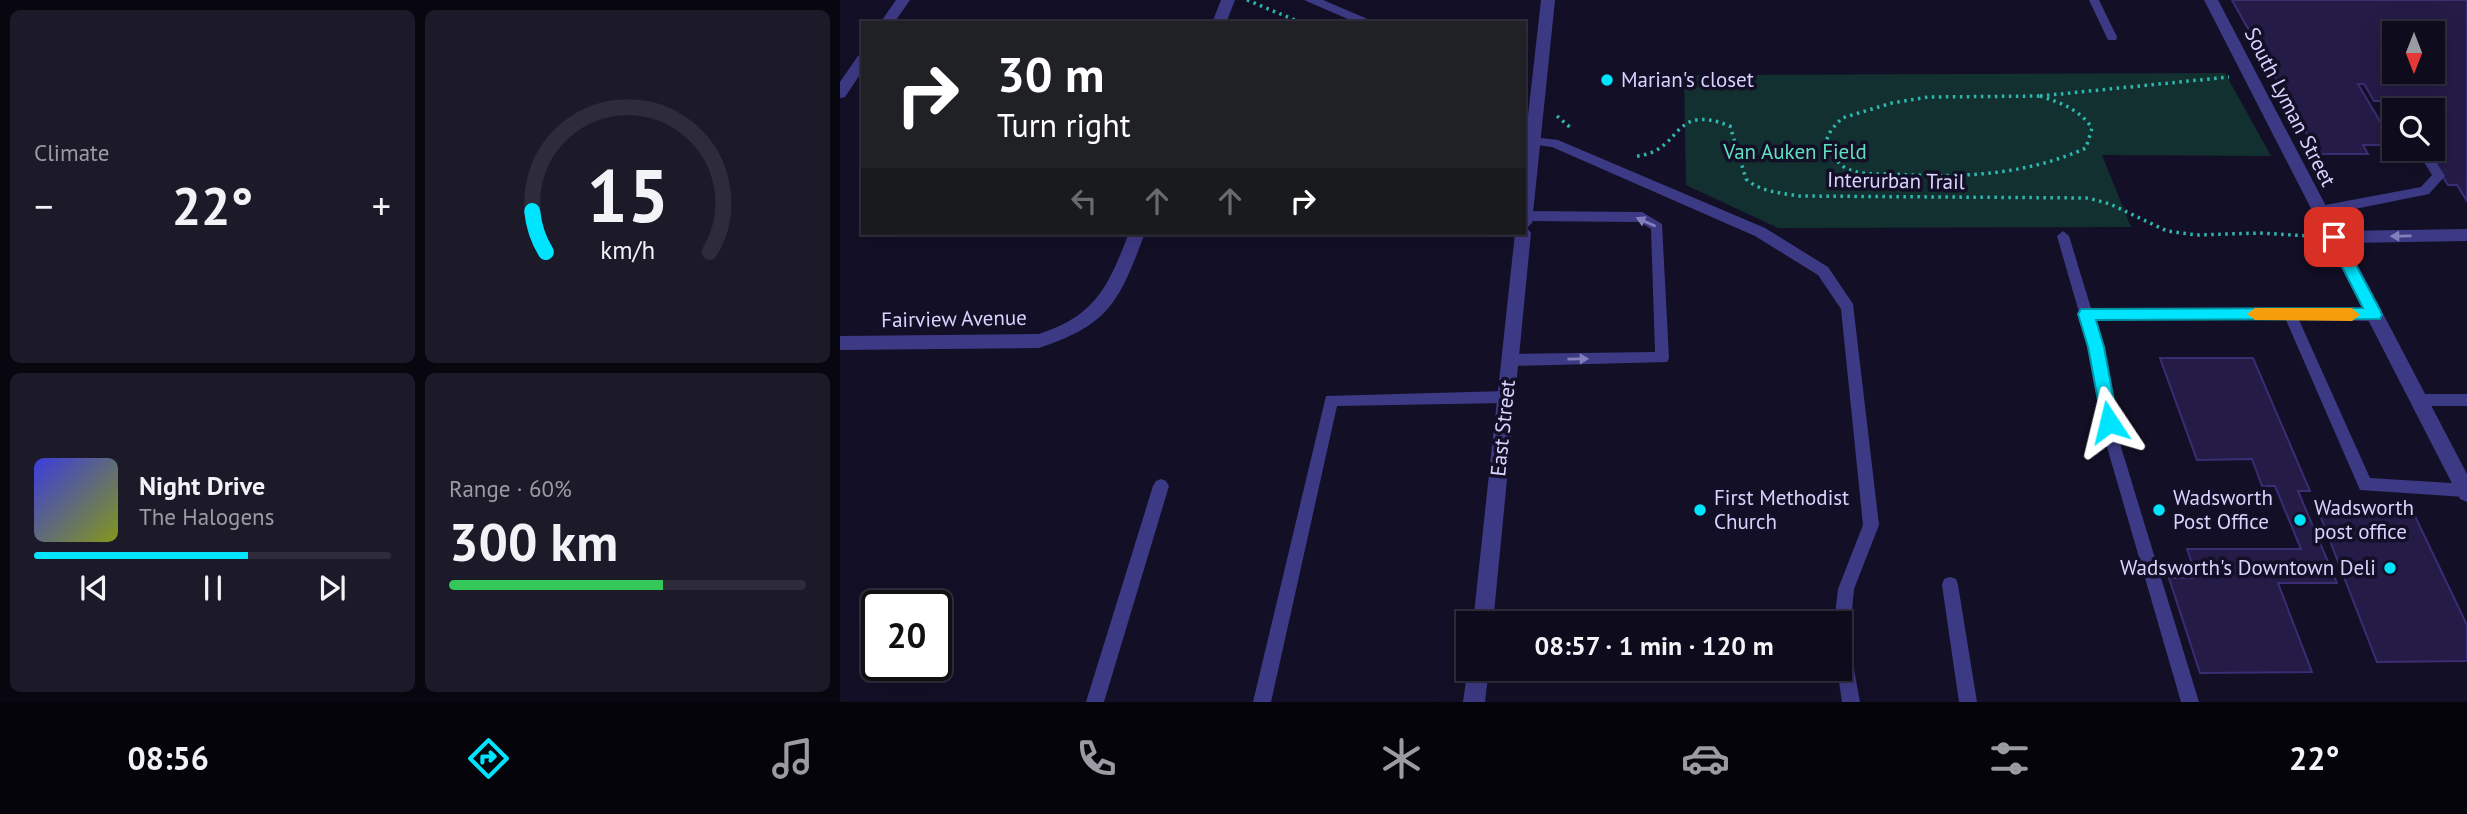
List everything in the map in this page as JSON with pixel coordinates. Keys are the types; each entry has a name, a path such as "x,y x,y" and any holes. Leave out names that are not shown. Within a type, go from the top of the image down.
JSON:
{"street":[{"path":"888,21 902,0"},
{"path":"1220,21 1228,0"},
{"path":"1311,0 1365,21"},
{"path":"1526,207 1537,106 1531,85 1548,0"},
{"name":"South Lyman Street","path":"2211,0 2466,491"},
{"path":"840,93 861,62"},
{"path":"2334,237 2467,234"},
{"name":"Fairview Avenue","path":"840,343 1039,341 1064,334 1086,322 1102,308 1114,292 1136,235"},
{"name":"East Street","path":"1484,611 1523,235"},
{"path":"1475,702 1477,681"}],"lane":[{"path":"2094,0 2112,37"},
{"path":"1533,141 1555,143 1760,232 1823,271 1848,308 1871,525 1846,589 1841,642 1851,702"},
{"path":"2320,211 2426,191 2439,176 2430,161"},
{"path":"1510,360 1662,358 1657,227 1642,217 1526,216"},
{"path":"2063,236 2096,347 2114,447 2190,702"},
{"path":"2086,314 2374,315"},
{"path":"2290,314 2365,485 2466,491"},
{"path":"1262,702 1331,400 1506,397"},
{"path":"2418,400 2467,400"},
{"path":"1095,702 1161,486"},
{"path":"1950,585 1968,702"}],"path":[{"path":"1247,0 1297,21"},
{"path":"2040,96 2073,108 2087,118 2092,128 2086,148 2068,158 2002,170 1907,175 1860,172 1843,167 1831,153 1826,141 1831,130 1842,118 1892,103 1928,97 2040,96 2250,75"},
{"path":"1537,106 1558,117 1576,132"},
{"name":"Interurban Trail","path":"1634,156 1647,157 1658,151 1682,124 1700,117 1717,119 1730,126 1742,172 1750,184 1765,191 1799,196 2088,198 2110,204 2167,230 2196,235 2260,233 2334,237"}],"green space":[{"name":"Van Auken Field","path":"2225,73 2271,156 2102,155 2131,227 1778,228 1686,185 1684,75"}],"building":[{"path":"2232,0 2467,0 2467,201 2457,185 2448,185 2433,161 2445,161 2445,98 2382,98 2382,101 2374,101 2364,84 2358,84 2382,125 2382,145 2363,145 2368,154 2318,154"},
{"name":"Wadsworth post office","path":"2160,358 2253,358 2310,491 2298,491 2337,583 2278,583 2312,672 2200,673 2169,578 2197,578 2187,549 2301,549 2275,486 2262,486 2252,459 2197,460"},
{"name":"Wadsworth's Downtown Deli","path":"2318,510 2413,512 2467,625 2467,661 2377,662"}],"slow traffic":[{"path":"2255,314 2352,315"}],"place":[{"name":"Marian's closet","path":"1607,80"},
{"name":"First Methodist Church","path":"1700,510"},
{"name":"Wadsworth Post Office","path":"2159,510"},
{"name":"Wadsworth post office","path":"2300,520"},
{"name":"Wadsworth's Downtown Deli","path":"2390,568"}],"route":[{"path":"2109,422 2096,347 2086,314 2374,315 2334,237"}]}
